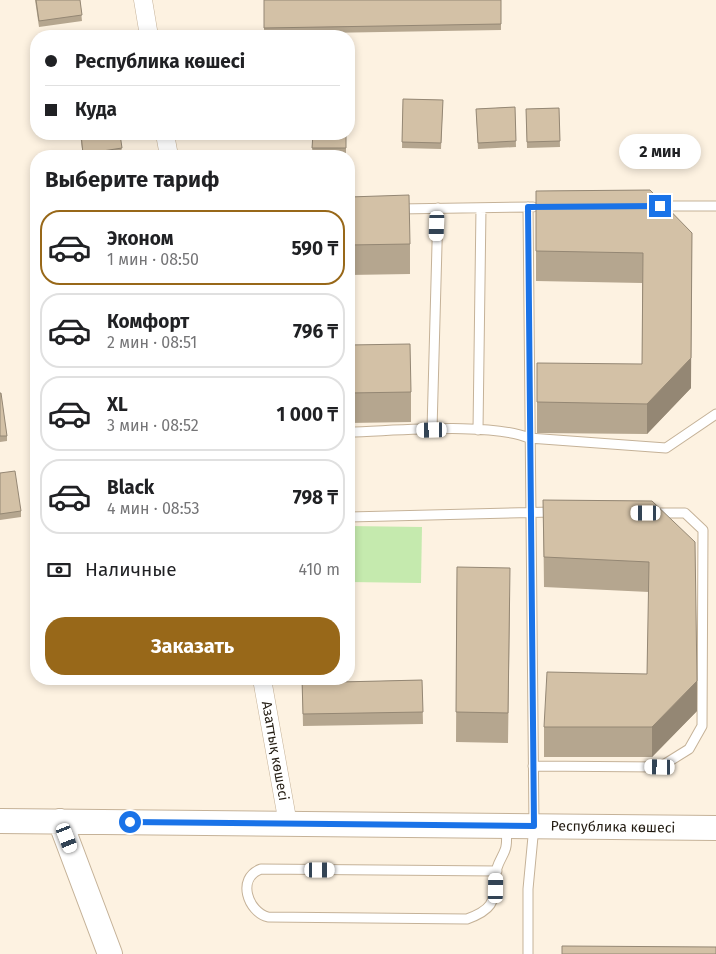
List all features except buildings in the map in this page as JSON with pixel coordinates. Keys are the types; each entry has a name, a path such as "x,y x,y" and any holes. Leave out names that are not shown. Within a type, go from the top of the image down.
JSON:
{"main road":[{"name":"Республика көшесі","path":"0,821 716,828"},
{"path":"60,821 110,954"}],"street":[{"path":"143,0 148,30"},
{"name":"Азаттық көшесі","path":"263,685 288,824"}],"lane":[{"path":"647,206 716,206"},
{"path":"528,207 534,826 528,889 528,954"},
{"path":"388,209 548,207"},
{"path":"432,430 438,208"},
{"path":"478,430 481,208"},
{"path":"355,432 478,430 518,433 529,438 666,448 716,414"},
{"path":"355,517 560,512"},
{"path":"533,766 660,767 689,749 702,726 703,530 685,513 646,513"},
{"path":"497,871 261,869 252,874 247,890 248,900 254,910 260,915 268,917 467,919 483,913 492,904 499,861 506,849 506,826"}],"green space":[{"path":"355,526 422,527 421,583 355,582"}],"route":[{"path":"130,822 534,826 528,207 660,206"}]}
